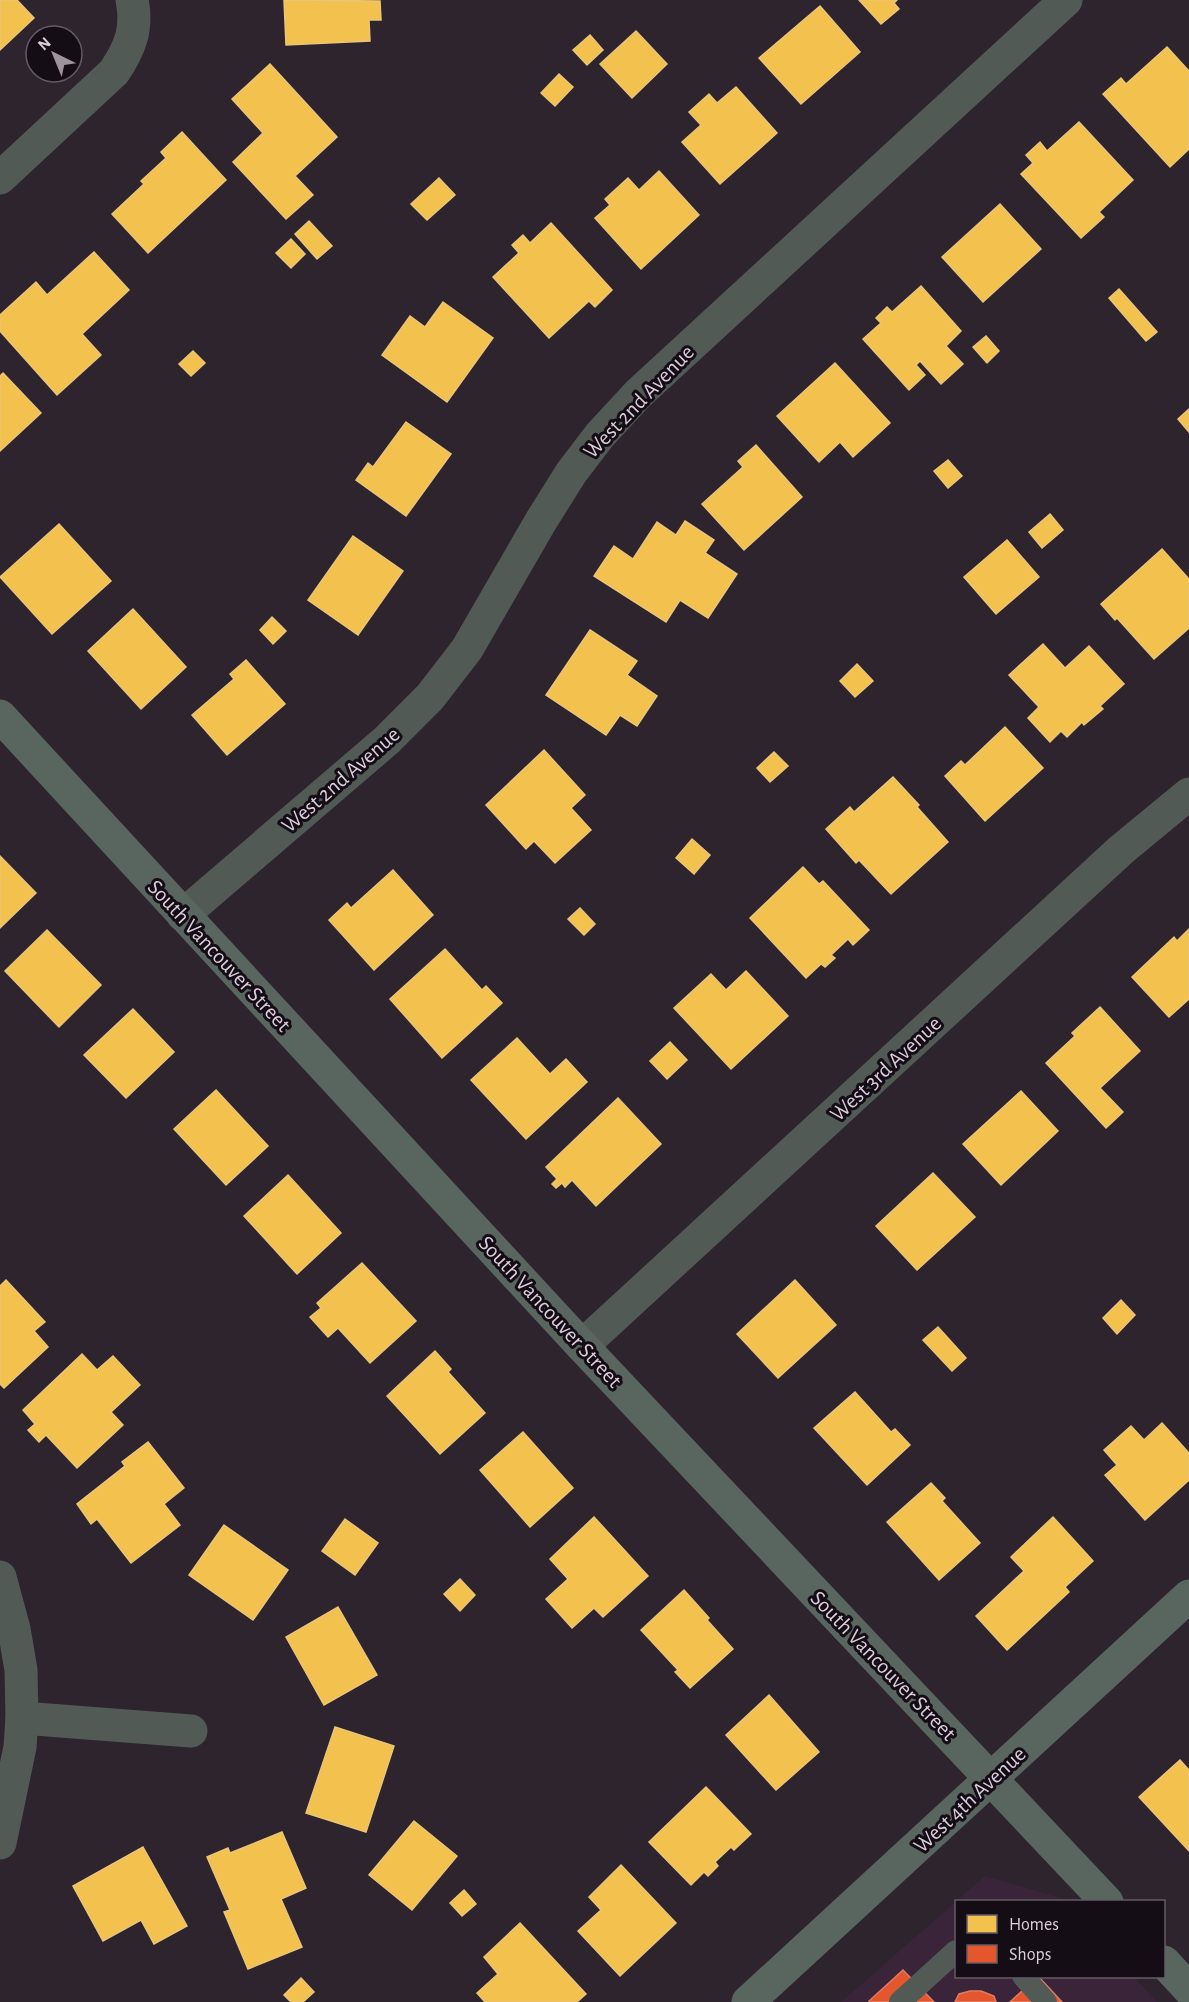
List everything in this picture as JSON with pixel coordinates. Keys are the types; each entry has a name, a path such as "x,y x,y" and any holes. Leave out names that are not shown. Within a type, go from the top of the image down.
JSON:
{"street":[{"name":"West 2nd Avenue","path":"183,915 387,740 430,697 467,649 571,473 600,435 638,394 1063,1"},
{"path":"0,178 114,72 128,52 134,29 133,5"},
{"name":"South Vancouver Street","path":"0,716 582,1346 1105,1900"},
{"name":"West 3rd Avenue","path":"582,1346 1121,850 1189,794"},
{"path":"0,1577 14,1629 21,1670 22,1718 20,1747 0,1843"},
{"name":"West 4th Avenue","path":"748,2002 1189,1596"},
{"path":"22,1718 191,1731"},
{"path":"1165,1963 1189,1989"}],"lane":[{"path":"900,2002 955,1953"},
{"path":"1024,1978 1046,2002"}],"shaded area":[{"path":"985,1876 1065,1900 958,1900"},
{"path":"955,1902 955,1978 1135,1978 1157,2002 841,2002"}],"building: Homes":[{"path":"0,0 17,0 34,18 28,24 24,24 24,27 0,50"},
{"path":"284,0 380,1 381,20 369,20 370,41 286,45"},
{"path":"859,0 897,0 894,3 899,9 881,24"},
{"path":"820,6 860,52 801,104 759,58"},
{"path":"636,31 667,64 632,98 600,64"},
{"path":"590,35 603,50 587,65 573,50"},
{"path":"1167,47 1189,71 1189,149 1170,167 1103,94 1121,78 1126,84"},
{"path":"270,64 337,137 295,176 313,195 286,219 233,162 263,133 232,99"},
{"path":"559,74 573,87 555,106 541,93"},
{"path":"736,87 777,133 720,184 682,142 701,125 689,112 709,94 717,103"},
{"path":"1079,122 1133,180 1099,212 1104,217 1081,238 1021,174 1033,163 1026,155 1040,142 1047,151"},
{"path":"182,132 226,180 148,253 112,214 144,184 141,181 166,158 161,152"},
{"path":"659,171 699,215 641,269 595,218 610,205 605,199 628,178 639,190"},
{"path":"439,178 455,195 427,220 411,204"},
{"path":"1000,204 1041,249 983,302 942,257"},
{"path":"309,221 332,246 317,259 295,234"},
{"path":"551,223 612,290 595,307 589,301 549,338 493,277 519,253 512,245 523,235 530,243"},
{"path":"291,239 305,254 291,268 276,253"},
{"path":"94,252 129,290 82,334 101,355 57,395 0,331 0,315 36,282 47,295"},
{"path":"921,286 961,331 946,346 963,364 941,384 920,361 916,365 925,375 909,390 863,339 881,323 876,318 887,307 892,312"},
{"path":"1119,289 1157,332 1146,341 1109,298"},
{"path":"443,302 493,338 447,402 382,355 410,316 425,327"},
{"path":"986,336 999,351 987,363 973,347"},
{"path":"193,351 205,363 191,376 179,364"},
{"path":"835,363 890,423 853,457 840,442 819,462 777,416"},
{"path":"3,373 41,413 0,451 0,376"},
{"path":"1189,409 1189,432 1178,419"},
{"path":"406,422 451,454 406,516 356,480 368,463 373,467"},
{"path":"756,445 802,497 744,550 702,504 743,467 738,461"},
{"path":"948,460 962,476 948,488 934,471"},
{"path":"1050,514 1063,530 1042,548 1029,532"},
{"path":"685,521 714,540 705,553 737,574 708,618 680,600 666,622 594,576 614,546 633,559 657,522 676,535"},
{"path":"59,524 111,581 52,634 0,577"},
{"path":"353,536 403,571 358,635 308,600"},
{"path":"1007,540 1039,577 996,614 964,577"},
{"path":"1162,549 1189,579 1189,628 1154,659 1117,618 1115,620 1101,604"},
{"path":"133,609 186,667 141,709 88,651"},
{"path":"272,617 286,631 273,644 260,630"},
{"path":"590,630 637,661 627,675 657,696 637,726 620,715 606,735 546,695"},
{"path":"1043,644 1065,668 1089,646 1124,684 1100,706 1103,709 1084,725 1082,722 1067,737 1061,731 1050,742 1028,718 1039,707 1009,675"},
{"path":"246,660 285,704 227,755 192,715 234,679 230,674"},
{"path":"857,664 873,681 855,697 840,681"},
{"path":"1005,727 1043,768 985,821 945,776 961,761 965,765"},
{"path":"544,750 585,795 571,808 591,830 555,863 534,841 526,849 486,805"},
{"path":"774,752 788,766 770,782 757,768"},
{"path":"893,777 948,842 891,894 859,860 856,863 826,829 850,807 854,812"},
{"path":"692,839 710,855 694,874 676,858"},
{"path":"0,856 36,893 0,928"},
{"path":"803,867 819,884 823,881 869,930 853,945 848,939 831,955 835,958 825,967 821,964 806,978 750,918"},
{"path":"393,870 433,915 374,970 329,920 347,903 351,908"},
{"path":"580,908 595,924 584,935 568,919"},
{"path":"1189,929 1189,999 1169,1017 1132,977 1174,937 1177,941"},
{"path":"47,930 101,985 59,1027 5,971"},
{"path":"445,949 482,990 486,986 502,1003 442,1058 390,999"},
{"path":"746,971 788,1016 731,1069 674,1008 711,974 726,990"},
{"path":"1100,1007 1140,1051 1100,1088 1123,1112 1106,1128 1046,1063 1075,1036 1072,1033"},
{"path":"133,1009 174,1052 126,1098 84,1055"},
{"path":"517,1038 550,1074 566,1059 587,1082 526,1139 471,1080"},
{"path":"670,1042 687,1060 667,1079 650,1061"},
{"path":"216,1090 268,1146 226,1185 174,1129"},
{"path":"1021,1091 1058,1131 1001,1185 963,1144"},
{"path":"618,1098 661,1144 596,1206 572,1180 565,1187 562,1183 556,1188 552,1184 557,1179 546,1167"},
{"path":"933,1173 975,1217 917,1270 876,1226"},
{"path":"288,1175 341,1233 297,1274 244,1216"},
{"path":"362,1263 416,1321 370,1363 338,1328 328,1337 310,1317 321,1308 317,1303"},
{"path":"6,1280 45,1322 34,1331 48,1347 4,1388 0,1384 0,1286"},
{"path":"795,1280 836,1325 778,1378 737,1334"},
{"path":"1121,1300 1135,1315 1117,1334 1103,1318"},
{"path":"938,1327 966,1358 952,1371 923,1340"},
{"path":"435,1351 451,1369 448,1372 485,1413 440,1454 387,1396"},
{"path":"82,1354 97,1370 113,1356 140,1385 111,1412 123,1425 77,1468 46,1435 39,1442 28,1430 35,1424 23,1410"},
{"path":"855,1392 891,1432 895,1429 910,1445 867,1485 814,1428"},
{"path":"1162,1423 1189,1453 1189,1480 1145,1520 1105,1475 1117,1465 1104,1450 1131,1426 1144,1440"},
{"path":"523,1432 573,1488 530,1527 480,1470"},
{"path":"148,1442 184,1488 164,1504 180,1525 131,1563 97,1519 91,1524 77,1504 125,1466 122,1462"},
{"path":"931,1483 945,1498 942,1501 980,1543 939,1580 887,1522"},
{"path":"594,1517 648,1576 603,1617 594,1608 572,1628 546,1599 568,1579 550,1559"},
{"path":"1053,1517 1093,1561 1065,1587 1069,1592 1007,1650 976,1616 1024,1571 1011,1557"},
{"path":"345,1519 378,1543 355,1575 322,1551"},
{"path":"224,1525 288,1570 253,1620 189,1575"},
{"path":"460,1579 475,1595 460,1611 444,1594"},
{"path":"684,1590 733,1649 690,1688 675,1672 678,1670 641,1630"},
{"path":"338,1607 377,1675 324,1705 286,1637"},
{"path":"769,1695 819,1752 776,1790 726,1735"},
{"path":"335,1727 394,1746 366,1832 306,1813"},
{"path":"1180,1760 1189,1770 1189,1851 1139,1797"},
{"path":"706,1787 751,1834 734,1850 731,1847 715,1862 718,1866 708,1876 704,1872 691,1885 649,1842"},
{"path":"414,1821 457,1856 412,1910 369,1875"},
{"path":"282,1832 306,1888 281,1899 302,1947 248,1969 224,1912 230,1910 207,1857 228,1848 230,1853"},
{"path":"143,1847 187,1926 154,1944 141,1920 103,1941 73,1886"},
{"path":"621,1865 676,1923 620,1976 578,1931 601,1910 589,1897"},
{"path":"464,1890 476,1904 462,1916 450,1903"},
{"path":"520,1923 586,1994 577,2002 485,2002 477,1993 498,1974 484,1957"},
{"path":"301,1978 314,1992 303,2002 291,2002 284,1995"}],"building: Shops":[{"path":"903,1970 934,2002 869,2002 869,2001"},
{"path":"1036,1978 1040,1978 1062,2002 1010,2002"},
{"path":"981,1991 994,1996 996,2002 955,2002 959,1994"}]}
